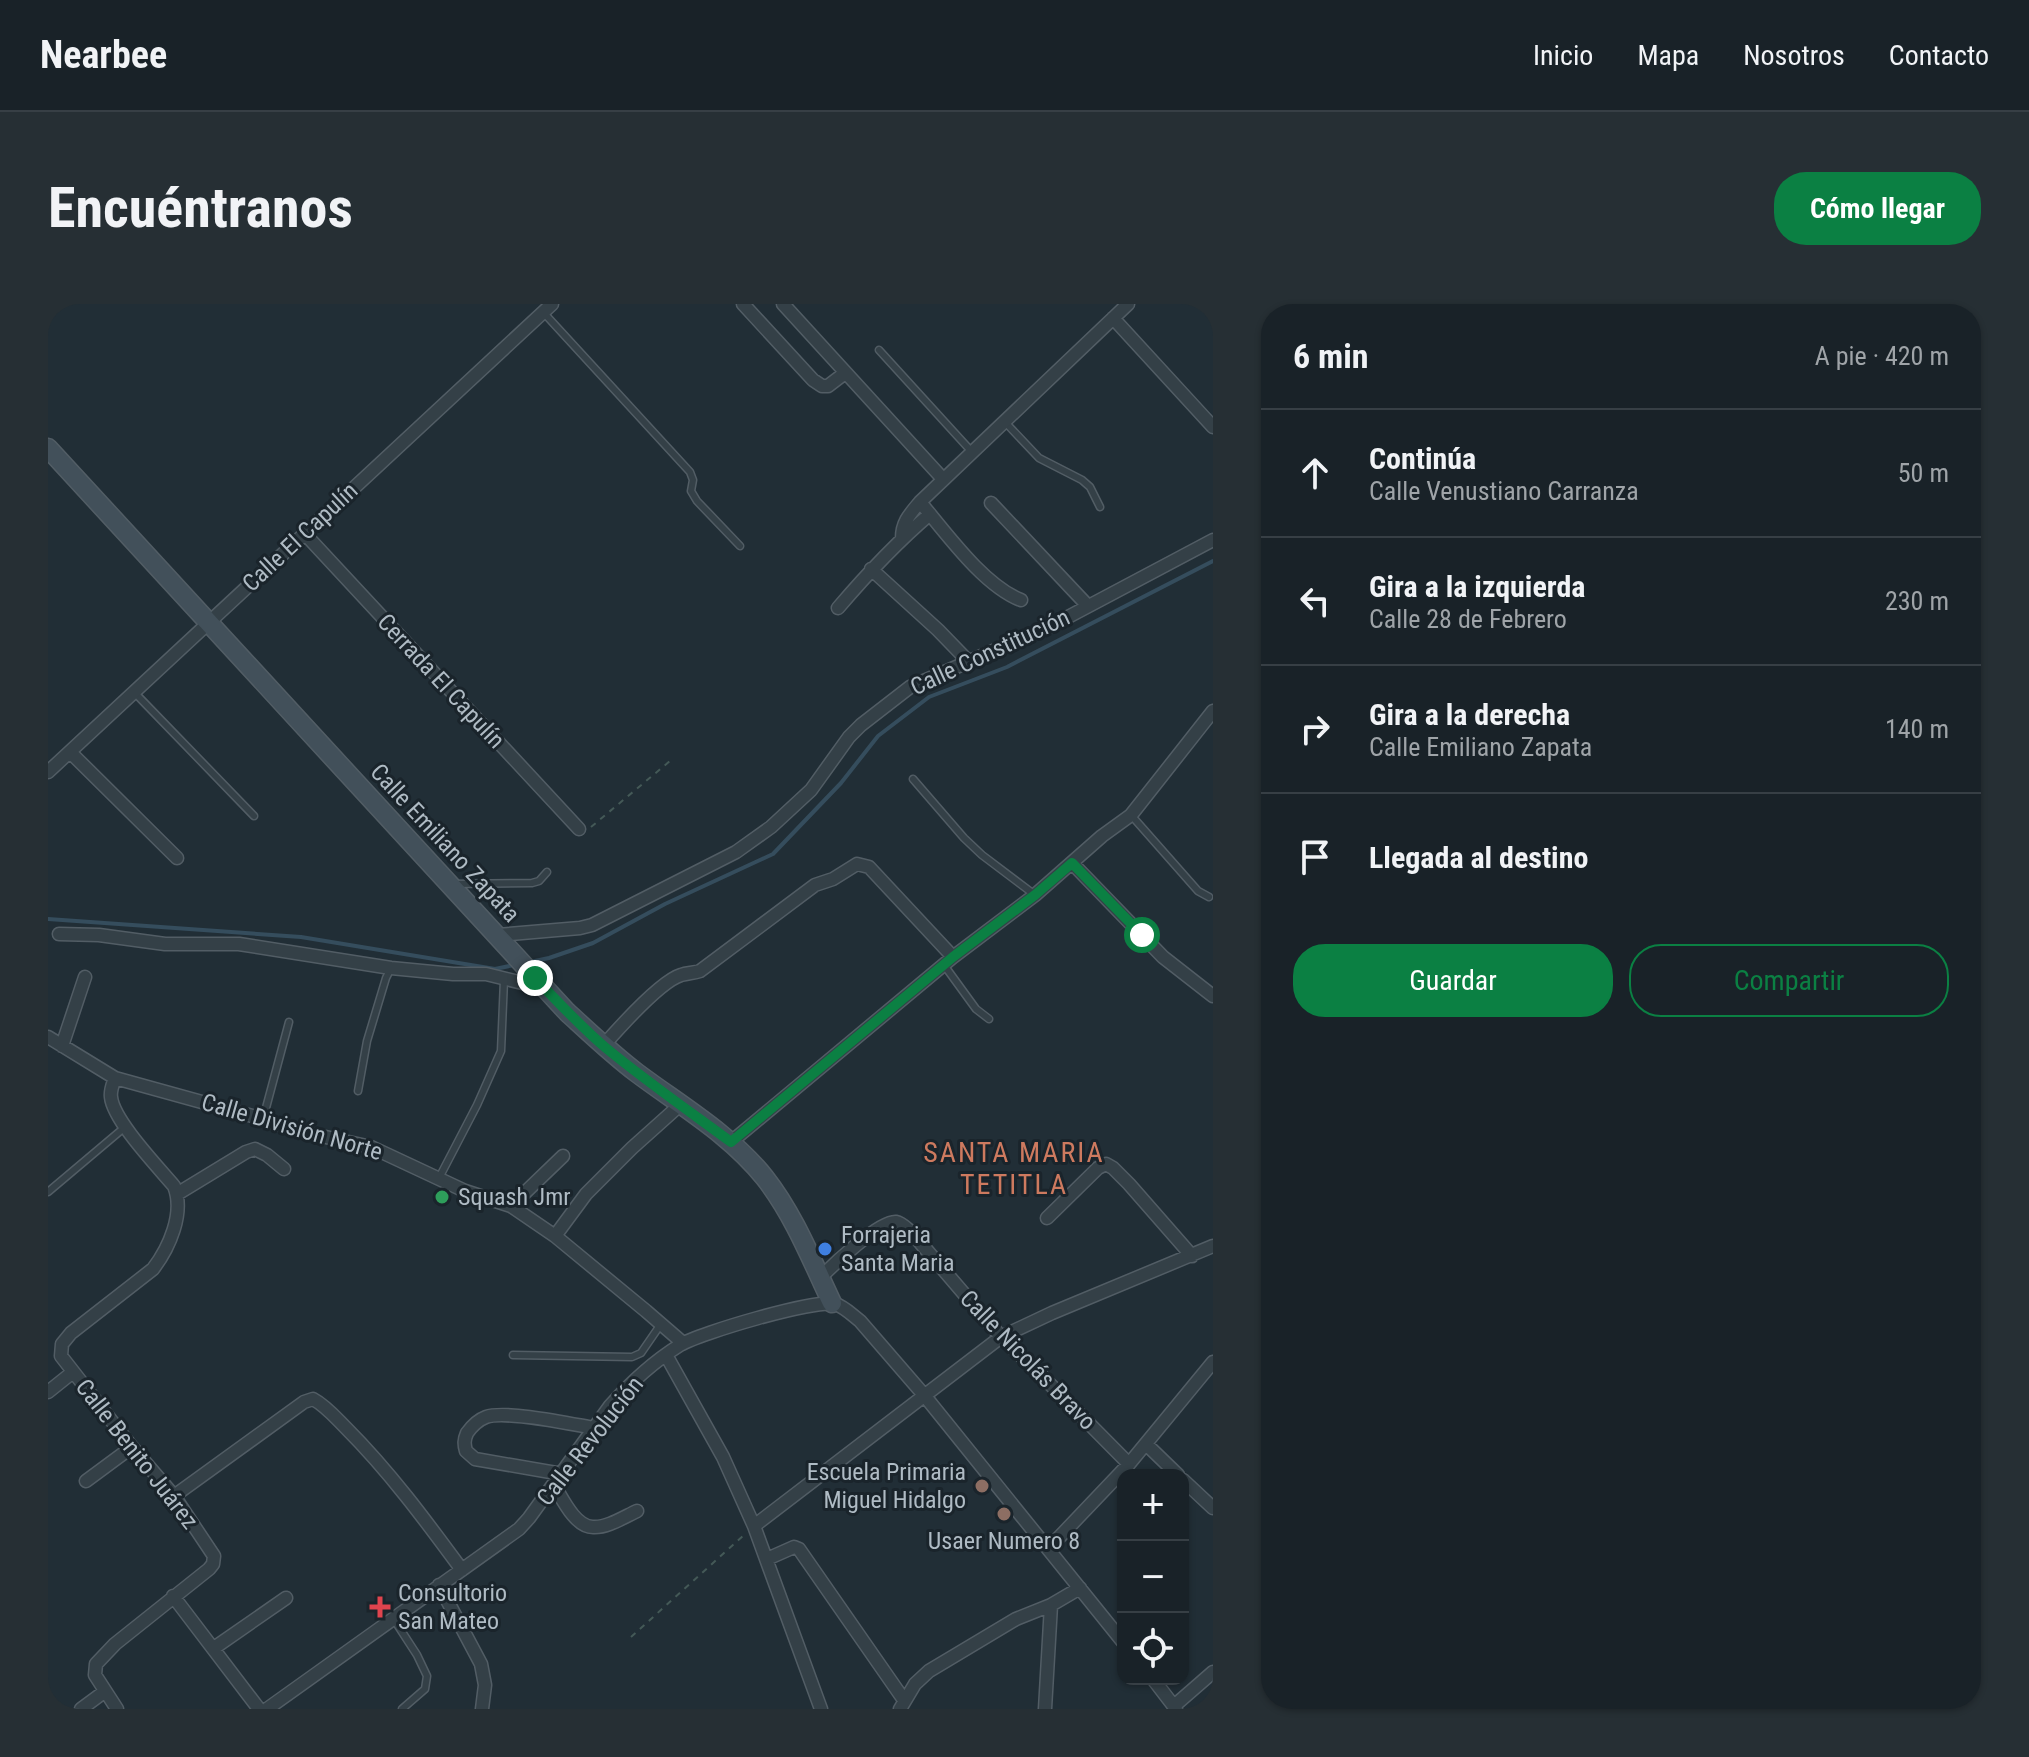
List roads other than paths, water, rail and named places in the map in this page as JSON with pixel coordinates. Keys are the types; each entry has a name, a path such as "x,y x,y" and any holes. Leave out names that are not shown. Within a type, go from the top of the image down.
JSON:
{"street":[{"path":"743,304 813,380 828,386 845,373"},
{"path":"783,304 943,479"},
{"path":"902,538 902,526 920,502 1128,304"},
{"name":"Calle El Capulín","path":"48,772 548,308"},
{"path":"1113,318 1213,427"},
{"name":"Calle Emiliano Zapata","path":"48,448 540,983 603,1046 731,1142 758,1170 779,1197 832,1303"},
{"path":"920,502 992,583 1021,600"},
{"path":"991,503 1088,606"},
{"path":"838,608 871,569 930,514"},
{"name":"Cerrada El Capulín","path":"305,534 579,829"},
{"name":"Calle Constitución","path":"502,940 592,925 736,852 791,811 811,790 849,737 910,687 1051,626 1213,540"},
{"path":"871,569 969,662"},
{"path":"731,1142 948,961 1035,895 1102,836 1131,815 1212,713"},
{"path":"70,752 177,858"},
{"path":"1072,863 1163,957 1213,996"},
{"path":"603,1046 672,979 700,971 815,885 833,879 857,864 869,867 948,961"},
{"path":"59,934 99,935 165,944 239,944 391,968 486,974 531,984 540,983"},
{"path":"62,1046 85,977"},
{"name":"Calle División Norte","path":"48,1037 115,1078 294,1130 371,1147 465,1191 511,1206 555,1236 683,1343"},
{"path":"115,1078 111,1098 125,1127 174,1186 177,1194 255,1149 284,1169"},
{"path":"555,1236 586,1194 680,1105"},
{"path":"511,1206 563,1156"},
{"path":"1047,1218 1101,1165 1106,1164 1192,1256"},
{"name":"Calle Benito Juárez","path":"173,1596 209,1569 214,1556 174,1496 73,1372 61,1356 61,1350 65,1339 153,1269 162,1256 176,1221 177,1194"},
{"name":"Calle Nicolás Bravo","path":"820,1278 875,1231 891,1223 900,1223 1001,1337 1129,1464"},
{"path":"754,1526 1001,1337 1213,1246"},
{"path":"832,1303 849,1311 860,1321 924,1395 1117,1634"},
{"name":"Calle Revolución","path":"267,1709 519,1529 625,1389 651,1365 683,1343 703,1334 755,1319 832,1303"},
{"path":"666,1355 723,1457 754,1526 821,1709"},
{"path":"1049,1548 1129,1464 1213,1362"},
{"path":"48,1392 73,1372"},
{"path":"174,1496 304,1402 313,1399 357,1438 462,1570"},
{"path":"562,1474 475,1459 466,1451 464,1439 475,1424 494,1416 525,1417 594,1428"},
{"path":"1146,1444 1172,1469"},
{"path":"86,1481 132,1447"},
{"path":"554,1485 583,1525 593,1528 605,1525 637,1511"},
{"path":"1189,1486 1213,1508"},
{"path":"767,1559 797,1547 902,1705 915,1684 929,1671 1016,1619 1051,1605 1080,1588"},
{"path":"439,1585 481,1664 485,1685 482,1709"},
{"path":"117,1709 95,1675 96,1664 173,1596 259,1709"},
{"path":"214,1648 286,1598"},
{"path":"1045,1709 1051,1605"},
{"path":"1158,1685 1175,1707 1213,1672"},
{"path":"81,1709 104,1692"}],"lane":[{"path":"548,308 690,472 693,480 691,491 697,501 740,546"},
{"path":"879,350 972,452"},
{"path":"1004,421 1039,458 1090,487 1100,507"},
{"path":"134,692 254,816"},
{"path":"913,779 964,838 1035,895"},
{"path":"1131,815 1198,891 1209,897"},
{"path":"450,884 532,883 539,881 547,872"},
{"path":"948,961 976,1009 989,1019"},
{"path":"358,1091 367,1041 391,968"},
{"path":"439,1178 501,1051 504,978"},
{"path":"263,1119 289,1022"},
{"path":"48,1192 125,1127"},
{"path":"513,1355 632,1357 641,1353 661,1324"},
{"path":"393,1618 427,1676 425,1689 402,1709"}],"waterway":[{"path":"530,962 593,943 665,904 773,854 841,783 878,736 929,697 1007,667 1213,561"},
{"path":"48,919 301,937 495,969 514,965"}],"place":[{"name":"Squash Jmr","path":"442,1197"},
{"name":"Forrajeria Santa Maria","path":"825,1249"},
{"name":"Escuela Primaria Miguel Hidalgo","path":"982,1486"},
{"name":"Usaer Numero 8","path":"1004,1514"},
{"name":"Consultorio San Mateo","path":"380,1607"}],"district":[{"name":"SANTA MARIA TETITLA","path":"1014,1168"}]}
